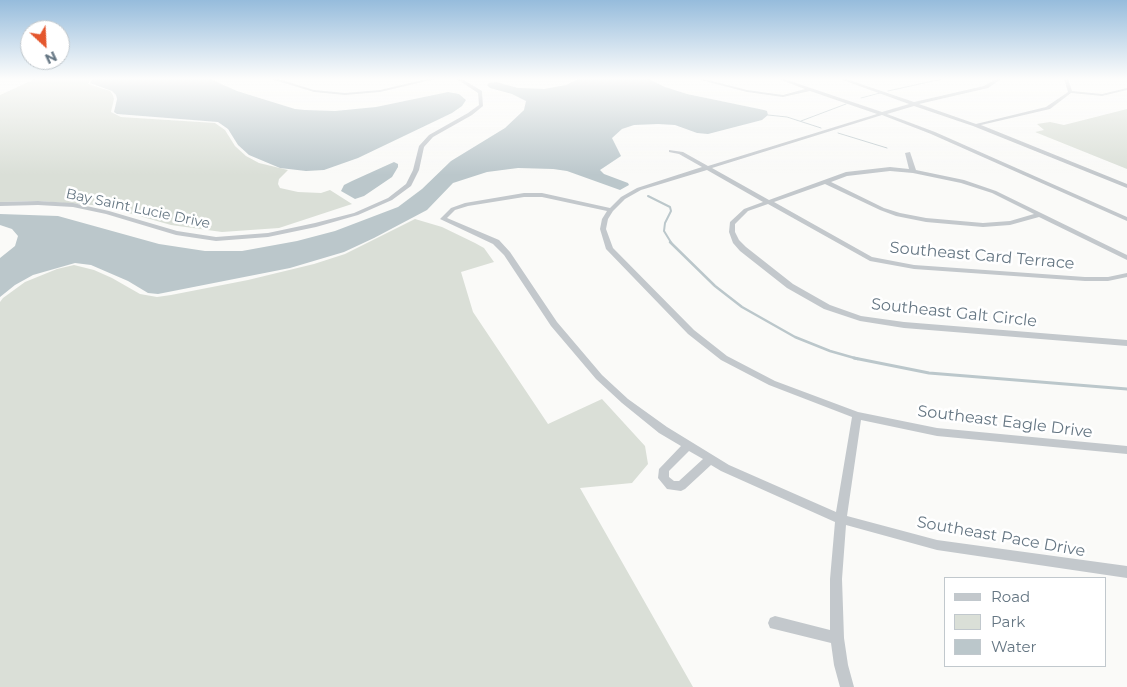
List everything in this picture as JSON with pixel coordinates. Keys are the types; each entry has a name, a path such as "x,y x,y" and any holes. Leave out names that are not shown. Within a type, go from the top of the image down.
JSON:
{"street":[{"name":"Bay Saint Lucie Drive","path":"0,204 38,202 73,205 107,212 176,233 216,239 268,235 356,214 390,199 409,185 416,170 421,147 431,136 474,111"},
{"path":"874,111 933,133 1127,218"},
{"path":"611,210 623,198 639,189 892,111"},
{"path":"939,111 1127,186"},
{"path":"976,125 1035,111"},
{"name":"Southeast Card Terrace","path":"671,151 680,153 708,168 870,259 914,267 1056,277 1093,279 1127,275"},
{"path":"908,153 913,171"},
{"name":"Southeast Galt Circle","path":"1127,258 994,192 944,177 913,171 868,170 846,174 746,210 736,217 732,223 732,232 743,250 790,286 827,306 860,318 904,326 1127,342"},
{"path":"825,181 882,209 898,215 926,220 983,225 1010,223 1039,215"},
{"name":"Southeast Pace Drive","path":"611,210 542,195 524,195 466,204 453,209 443,219 496,242 507,254 554,324 599,377 625,401 663,430 710,460 841,519 937,544 1044,562 1127,572"},
{"name":"Southeast Eagle Drive","path":"611,210 605,219 602,229 610,249 691,332 724,358 772,383 857,415 937,432 1127,450"},
{"path":"847,687 840,666 837,638 836,579 841,519 857,415"},
{"path":"687,446 664,469 663,478 671,486 681,486 710,460"},
{"path":"775,623 837,638"}],"green space":[{"path":"0,111 111,111 121,117 215,123 225,130 235,146 246,156 259,163 288,170 279,179 278,184 280,188 298,192 321,193 330,190 352,204 279,228 222,232 171,225 104,206 39,201 0,202"},
{"path":"1119,111 1127,111 1127,169 1035,132 1044,130 1037,124 1050,122 1064,125"},
{"path":"415,219 442,227 475,243 484,248 494,262 461,272 473,312 548,424 602,399 645,446 648,464 632,483 580,488 693,687 0,687 0,302 3,298 25,282 57,269 74,265 94,270 140,294 157,297 171,295 248,280 314,264 345,254"}],"water":[{"path":"455,111 358,158 324,170 306,171 280,168 249,155 238,145 228,129 218,122 117,114 114,112"},
{"path":"523,111 767,111 768,115 762,120 708,134 697,133 675,125 658,124 634,125 622,129 612,138 621,156 600,170 604,174 628,183 629,185 620,190 567,171 553,169 518,168 487,172 453,183 427,210 374,238 344,252 290,268 158,294 148,293 128,281 91,265 75,263 33,275 15,285 0,297 0,258 15,246 18,236 12,229 0,225 0,214 58,216 159,244 205,251 242,251 297,241 335,231 398,207 422,189 451,161 505,128"},
{"path":"394,162 398,164 398,167 392,177 364,196 355,199 341,191 344,185"}],"waterway":[{"path":"801,121 827,111"},
{"path":"768,115 787,117 821,128"},
{"path":"838,133 887,148"},
{"path":"648,196 670,207 671,211 665,223 664,231 672,244"},
{"path":"672,244 715,286 742,307 795,337 830,351 856,358"},
{"path":"856,358 929,373 1127,389"}]}
